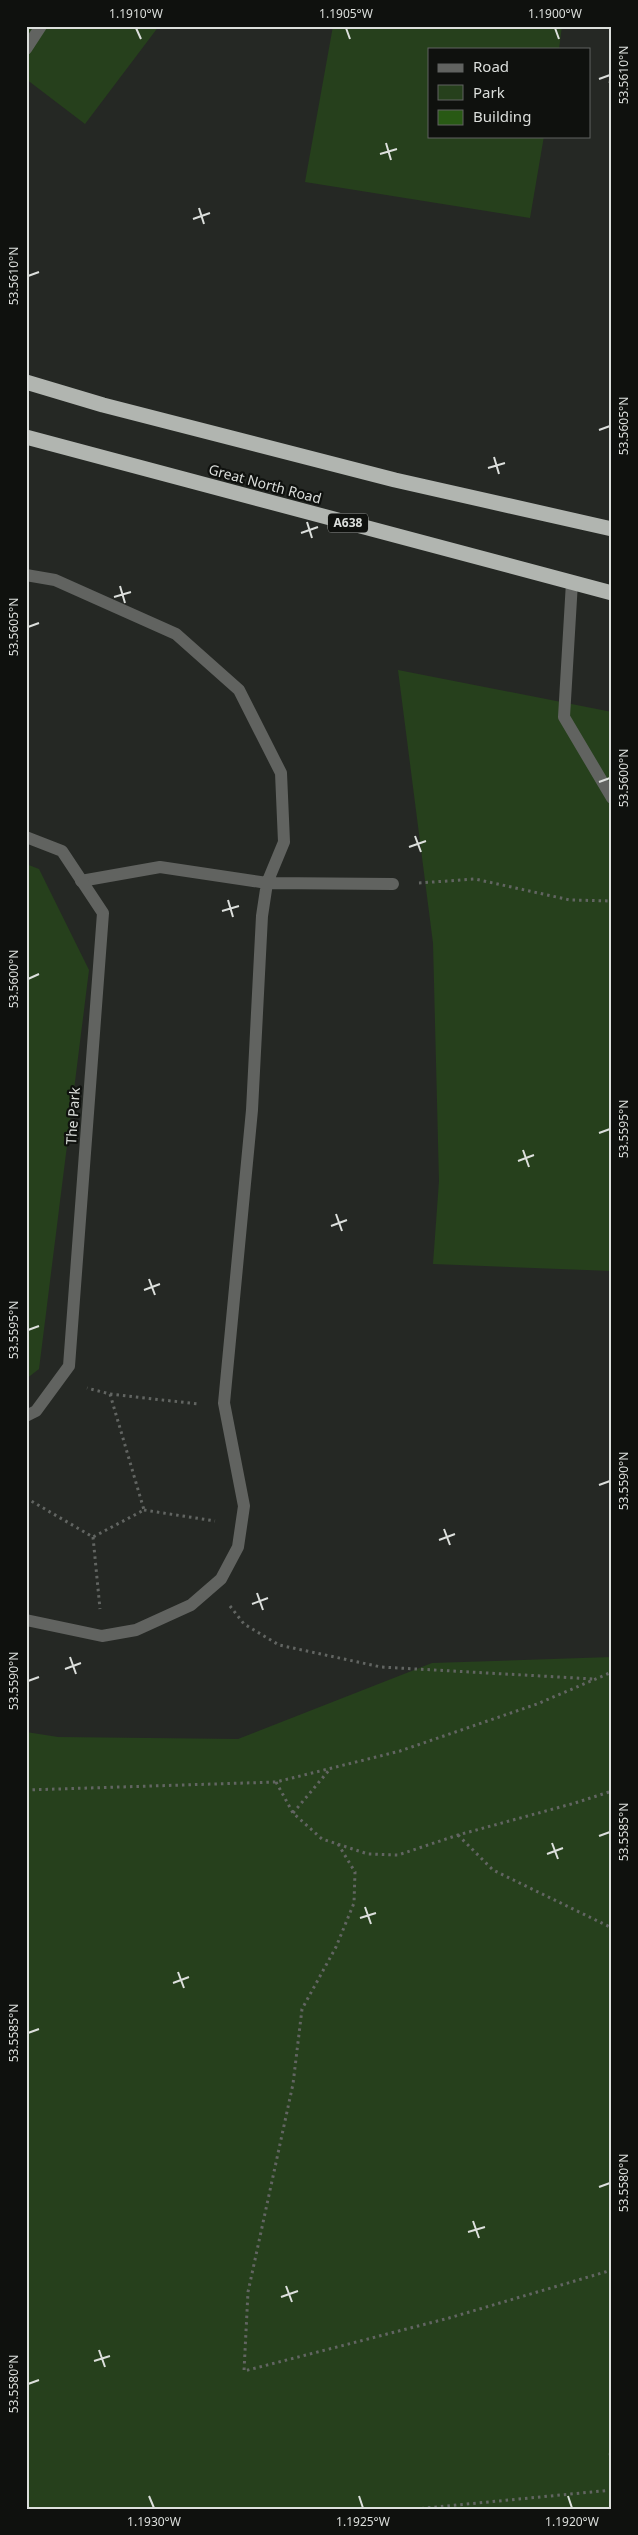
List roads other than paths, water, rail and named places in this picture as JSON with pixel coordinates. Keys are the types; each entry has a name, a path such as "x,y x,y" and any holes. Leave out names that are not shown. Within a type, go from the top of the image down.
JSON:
{"highway":[{"path":"26,382 103,405 395,480 612,529"},
{"name":"Great North Road","path":"26,437 612,593"}],"street":[{"path":"26,49 42,26"},
{"path":"26,575 55,580 176,634 239,690 282,773 284,842 267,883 262,916 252,1110 224,1403 244,1506 238,1547 222,1579 191,1605 136,1630 102,1636 26,1620"},
{"path":"572,582 564,717 612,798"},
{"name":"The Park","path":"26,837 62,851 103,913 69,1366 36,1411 26,1416"},
{"path":"82,881 160,867 267,883 393,884"}]}
